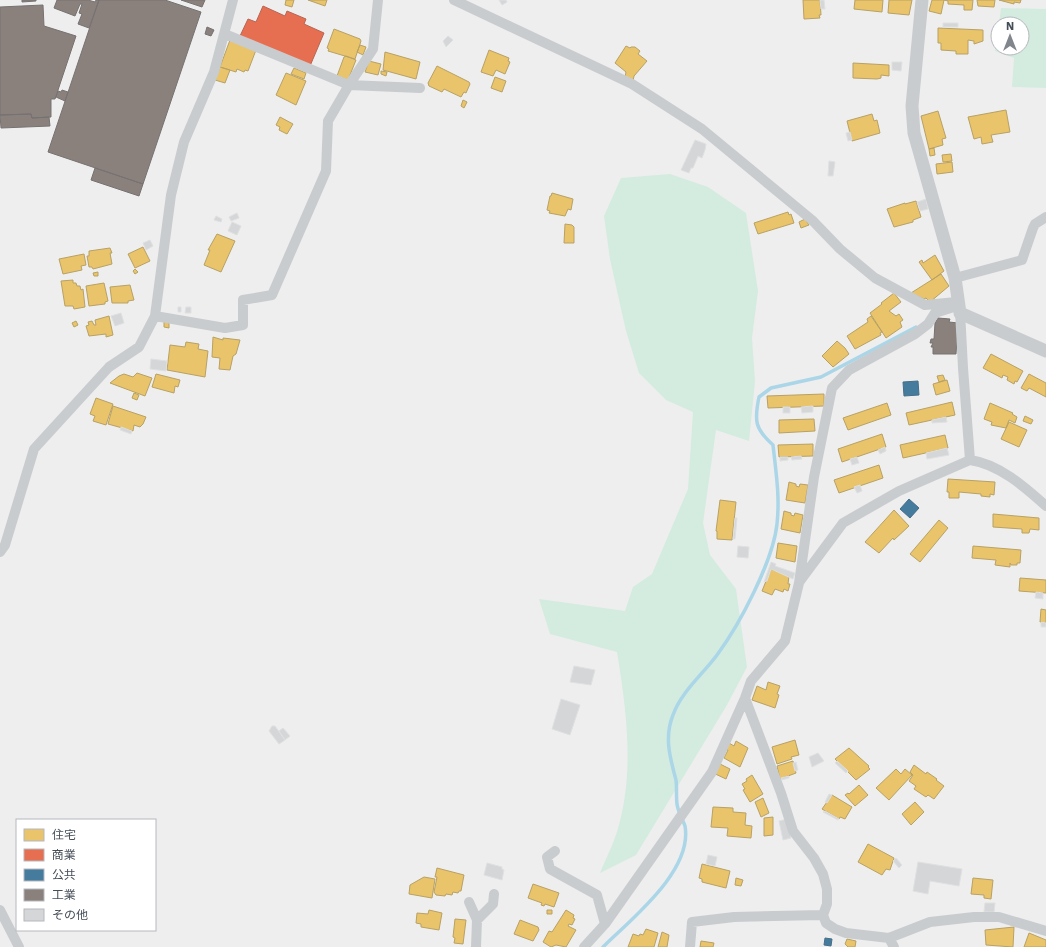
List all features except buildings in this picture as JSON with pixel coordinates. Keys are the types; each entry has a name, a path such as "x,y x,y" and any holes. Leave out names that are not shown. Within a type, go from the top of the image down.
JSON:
{"street":[{"path":"0,552 5,545 34,449 109,367 139,347 155,316 172,195 184,142 214,72 225,34 232,0"},
{"path":"155,316 225,328 243,325 243,300 272,295 326,171 328,121 373,49 378,0"},
{"path":"454,0 632,84 702,129 812,220 840,249 875,278 925,305 960,306"},
{"path":"922,0 912,106 914,133 955,278 960,306 970,460"},
{"path":"225,34 350,85 420,88"},
{"path":"955,278 1022,260 1033,228 1046,217"},
{"path":"960,306 960,313 1046,351"},
{"path":"584,947 604,924 712,772 751,681 785,641 799,583 814,477 832,388 849,370 915,334 928,324 935,312 960,306"},
{"path":"799,583 844,523 899,491 970,460 983,462 1026,488 1046,506"},
{"path":"745,698 781,793 792,831 814,858 823,874 827,889 827,904 823,916 826,923 841,931 889,938 930,922 974,917 999,917 1046,931"},
{"path":"555,851 547,857 550,868 597,895 604,924"},
{"path":"472,946 477,920 493,904 494,894"},
{"path":"469,902 477,920"},
{"path":"0,910 19,947"},
{"path":"690,947 692,922 734,917 823,916"},
{"path":"889,938 894,947"}],"green space":[{"path":"1001,8 1046,9 1046,88 1012,87 1014,58 1009,56 1030,56 1030,16 1000,16"},
{"path":"670,174 708,187 746,213 758,291 752,338 755,381 749,441 716,430 703,523 710,555 736,589 747,667 727,705 636,855 600,873 618,828 627,779 628,758 626,715 617,652 550,634 539,599 625,611 633,587 652,574 688,489 693,412 666,400 639,373 626,331 610,259 604,216 621,178"}],"waterway":[{"path":"603,947 658,893 680,860 685,843 685,826 679,813 676,780 669,748 668,739 670,723 681,699 717,655 736,627 762,574 774,539 778,514 778,494 773,445 759,429 757,424 756,419 759,397 771,388 821,377 916,327"}]}
